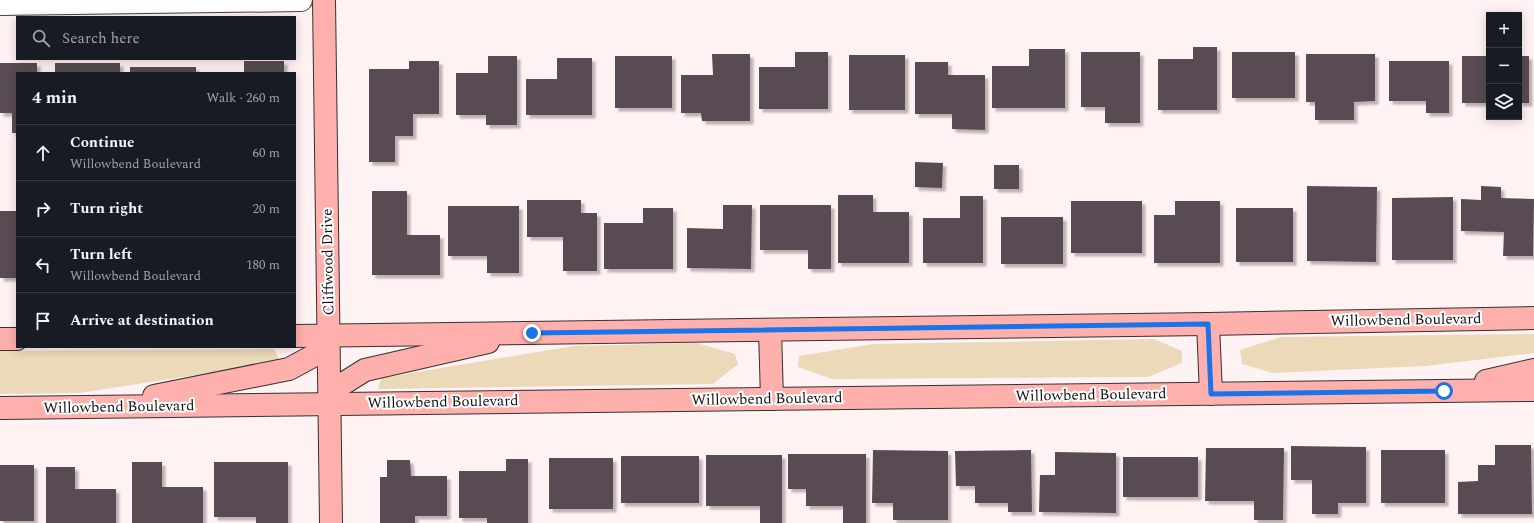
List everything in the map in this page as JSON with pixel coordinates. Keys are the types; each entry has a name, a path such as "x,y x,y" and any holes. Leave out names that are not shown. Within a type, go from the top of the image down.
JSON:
{"main road":[{"name":"Cliffwood Drive","path":"324,0 331,523"},
{"name":"Willowbend Boulevard","path":"296,336 1208,324 1534,318"},
{"path":"1208,324 1211,394"},
{"path":"770,330 772,399"},
{"path":"330,404 341,385 365,370 532,333"},
{"path":"98,407 289,369 313,356 329,335"},
{"path":"0,339 16,339"},
{"path":"1444,391 1534,370"},
{"name":"Willowbend Boulevard","path":"0,408 1534,390"}],"street":[{"path":"0,4 301,0"}],"shaded area":[{"path":"1534,334 1534,353 1425,366 1273,373 1242,364 1240,350 1281,337"},
{"path":"1154,339 1182,351 1182,363 1148,377 832,379 798,367 799,356 874,344"},
{"path":"697,343 735,354 738,364 713,384 378,389 381,378 574,346"},
{"path":"274,349 280,362 79,393 0,394 0,351"}],"building":[{"path":"1193,47 1217,47 1217,110 1158,110 1158,59 1193,59"},
{"path":"1029,49 1065,49 1065,108 992,108 992,66 1029,66"},
{"path":"795,52 828,52 828,109 759,109 759,67 795,67"},
{"path":"1081,52 1140,52 1140,123 1105,123 1105,107 1081,107"},
{"path":"1232,52 1295,52 1295,98 1232,98"},
{"path":"712,54 750,54 750,121 702,121 701,113 681,113 681,75 713,75"},
{"path":"1306,54 1375,54 1375,101 1354,102 1354,120 1315,120 1315,102 1306,102"},
{"path":"849,55 905,55 905,110 849,110"},
{"path":"488,56 517,56 517,125 486,125 486,115 456,115 456,73 488,73"},
{"path":"615,56 672,56 672,108 615,108"},
{"path":"1462,56 1486,56 1486,103 1462,103"},
{"path":"1522,56 1529,56 1529,103 1522,103"},
{"path":"557,58 592,58 592,115 526,115 526,79 557,79"},
{"path":"244,61 284,61 284,72 244,72"},
{"path":"409,61 439,61 439,114 413,114 413,136 395,136 395,162 369,162 369,69 409,69"},
{"path":"1389,61 1449,61 1449,113 1426,113 1426,101 1389,101"},
{"path":"915,62 948,62 948,75 985,75 985,130 952,129 952,114 915,114"},
{"path":"0,63 37,63 37,72 16,72 16,133 12,133 12,113 0,113"},
{"path":"55,63 120,63 120,72 55,72"},
{"path":"130,67 196,67 196,72 130,72"},
{"path":"915,162 943,163 942,188 915,187"},
{"path":"994,165 1019,165 1019,189 994,189"},
{"path":"1307,186 1377,187 1376,262 1307,261"},
{"path":"1481,186 1501,187 1501,198 1534,199 1533,256 1503,256 1504,232 1461,231 1461,199 1481,200"},
{"path":"372,191 407,191 407,235 440,235 440,275 372,275"},
{"path":"838,195 873,195 873,212 909,212 909,263 838,263"},
{"path":"960,196 983,196 983,263 923,263 923,218 960,218"},
{"path":"1453,197 1453,260 1392,260 1392,198"},
{"path":"527,200 581,200 581,213 597,213 597,271 563,271 563,237 527,237"},
{"path":"1071,201 1142,201 1142,253 1071,253"},
{"path":"1175,201 1220,201 1220,263 1154,263 1154,215 1175,215"},
{"path":"723,205 752,205 751,269 687,268 687,228 723,229"},
{"path":"760,205 831,205 831,269 808,269 808,250 760,250"},
{"path":"448,206 519,206 519,273 487,273 487,256 448,256"},
{"path":"643,208 673,208 673,269 604,269 604,223 643,223"},
{"path":"1236,208 1293,208 1293,262 1236,262"},
{"path":"0,211 16,211 16,278 0,278"},
{"path":"1001,217 1063,217 1063,264 1001,264"},
{"path":"1495,445 1531,445 1532,514 1458,514 1458,482 1478,481 1478,465 1495,465"},
{"path":"1291,446 1366,447 1366,503 1338,503 1338,514 1312,514 1312,480 1291,480"},
{"path":"1206,448 1284,448 1283,520 1254,520 1254,501 1205,501"},
{"path":"873,450 948,451 948,520 893,520 893,503 872,503"},
{"path":"1031,450 1032,512 1008,512 1008,503 975,503 975,486 956,486 955,451"},
{"path":"1381,450 1445,450 1445,503 1381,503"},
{"path":"1055,452 1116,453 1116,513 1039,512 1040,475 1055,475"},
{"path":"788,454 866,454 866,523 843,523 843,506 806,506 806,489 788,489"},
{"path":"706,455 782,455 782,523 760,523 760,506 706,506"},
{"path":"621,456 699,456 699,503 621,503"},
{"path":"1123,457 1198,457 1198,497 1123,497"},
{"path":"549,458 613,458 613,509 549,509"},
{"path":"506,459 528,459 528,523 487,523 487,518 459,518 459,471 506,471"},
{"path":"387,460 410,460 411,476 447,476 447,516 415,516 415,523 380,523 380,477 387,477"},
{"path":"132,462 162,462 162,487 203,487 203,523 132,523"},
{"path":"214,462 288,462 288,523 256,523 256,517 214,517"},
{"path":"0,465 34,465 34,521 0,521"},
{"path":"46,467 75,467 75,489 116,489 116,523 46,523"}],"route":[{"path":"532,333 1208,324 1211,394 1444,391"}]}
